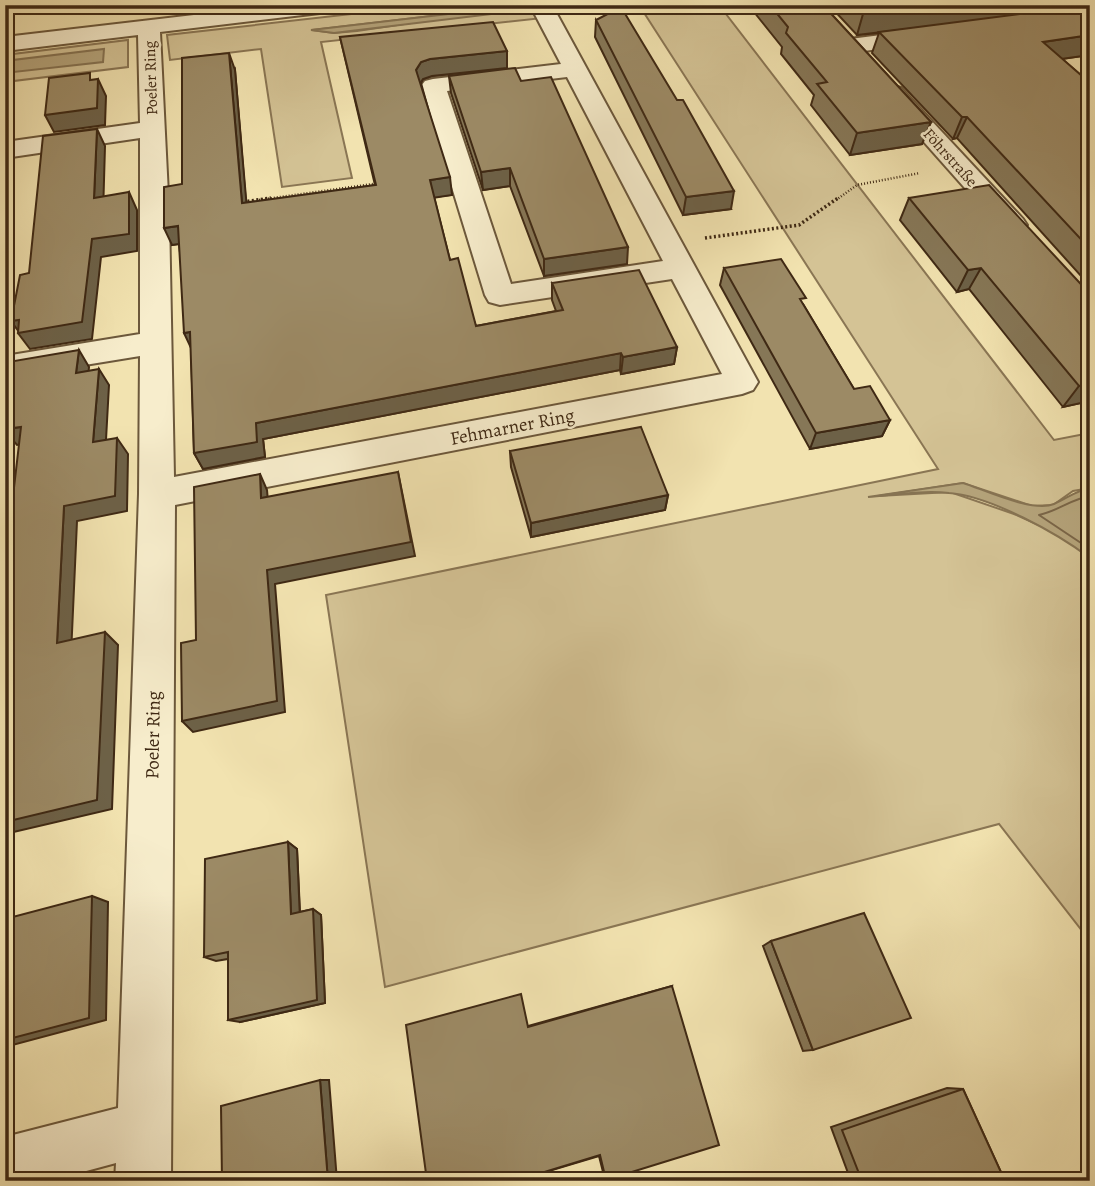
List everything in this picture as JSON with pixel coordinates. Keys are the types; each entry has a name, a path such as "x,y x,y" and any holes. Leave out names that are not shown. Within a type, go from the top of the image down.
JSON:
{"street":[{"path":"5,44 337,5"},
{"name":"Fehmarner Ring","path":"157,494 742,382 541,5"},
{"name":"Föhrstraße","path":"831,26 1025,238"},
{"name":"Poeler Ring","path":"143,1181 157,494 157,342 149,27"},
{"path":"864,61 955,32"},
{"path":"573,69 433,86 500,295 676,256"},
{"name":"Poeler Ring","path":"5,150 152,129"},
{"path":"5,367 157,342"},
{"path":"5,1166 144,1128"}],"path":[{"path":"676,256 799,225 857,185 961,167"},
{"path":"235,204 381,183"}],"shaded area":[{"path":"431,5 535,5 543,18 321,42 352,178 282,187 261,49 170,60 167,35","holes":["506,9 357,31 334,33 312,30"]},
{"path":"639,5 719,5 1054,440 1090,433 1090,488 1073,491 1053,505 1032,506 963,483 878,496 950,492 1014,514 1059,534 1090,558 1090,941 999,824 385,987 326,595 938,469"},
{"path":"128,40 128,67 5,82 5,55"}],"water":[{"path":"500,8 508,12 334,33 311,30"},
{"path":"104,49 103,62 5,73 5,61"},
{"path":"963,483 1034,506 1054,504 1090,488 1090,558 1023,517 984,501 949,493 929,492 868,497"}],"building":[{"path":"770,5 823,5 931,122 857,133 817,84 827,82 786,33 788,27"},
{"path":"855,5 939,5 863,14"},
{"path":"1090,5 1090,35 1043,42 1090,83 1090,249 967,117 962,117 879,32"},
{"path":"621,7 677,100 683,100 734,191 686,197 596,20"},
{"path":"493,22 507,51 430,59 421,62 416,70 450,177 430,180 450,260 458,258 476,326 563,310 552,283 639,270 677,347 623,357 621,353 256,423 257,442 194,453 190,332 184,333 178,226 164,228 164,187 182,184 182,58 229,53 242,203 376,185 340,37"},
{"path":"515,68 521,81 551,77 628,247 544,259 510,168 481,172 449,76"},
{"path":"90,73 90,80 98,79 97,108 45,115 49,78"},
{"path":"97,129 94,198 129,192 129,234 92,239 82,322 18,333 19,320 11,321 20,275 29,273 43,136"},
{"path":"989,185 1090,294 1090,384 1079,386 981,268 968,270 909,198"},
{"path":"781,259 806,298 800,299 854,389 870,386 890,420 816,433 724,268"},
{"path":"79,350 76,373 99,369 93,442 117,438 115,496 64,506 57,643 105,632 97,800 5,822 5,689 11,621 5,623 5,549 21,427 5,429 14,361"},
{"path":"641,427 668,495 531,523 510,451"},
{"path":"398,472 411,542 267,570 277,701 182,721 181,643 196,640 194,487 260,474 261,498"},
{"path":"288,842 291,914 313,909 317,1000 228,1020 228,952 204,957 205,859"},
{"path":"92,896 89,1018 5,1040 5,919"},
{"path":"864,913 911,1018 813,1050 771,941"},
{"path":"672,986 719,1145 606,1180 600,1155 515,1181 427,1181 406,1025 521,994 528,1027"},
{"path":"320,1080 328,1181 222,1181 221,1106"},
{"path":"963,1089 1005,1181 862,1181 842,1130"}]}
